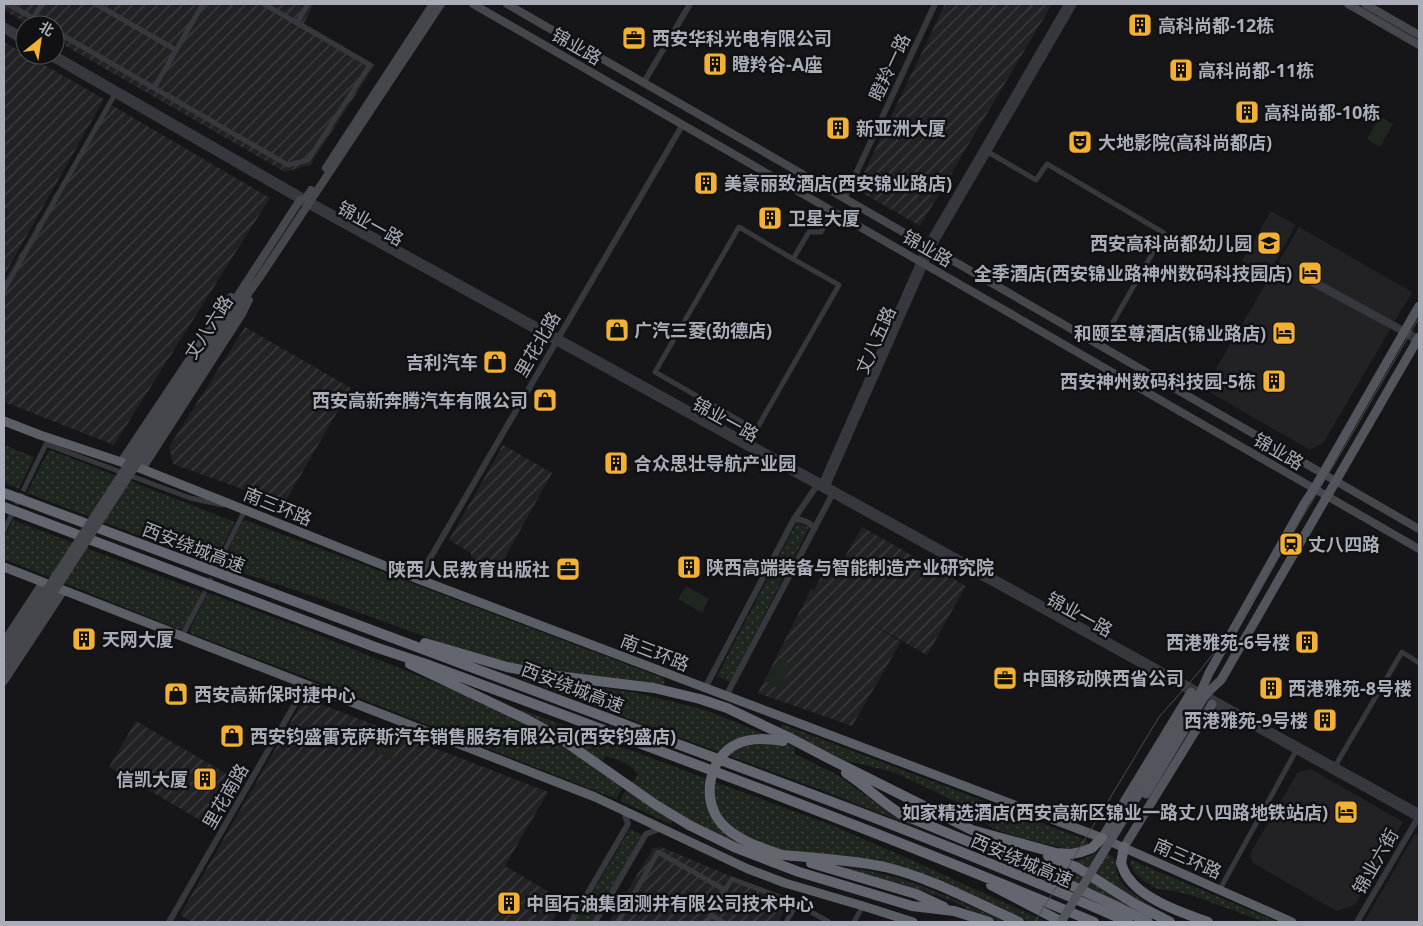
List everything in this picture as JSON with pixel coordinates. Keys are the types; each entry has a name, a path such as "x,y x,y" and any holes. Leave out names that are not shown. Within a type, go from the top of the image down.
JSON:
{"highway":[{"name":"南三环路","path":"4,421 121,462 418,579 1102,838 1292,922"},
{"name":"西安绕城高速","path":"4,493 812,794 954,849 1128,922"},
{"name":"西安绕城高速","path":"4,506 375,648 435,667 814,809 928,853 1094,922"},
{"path":"4,567 595,797 748,869 785,883 913,922"},
{"path":"380,632 507,667 541,674 654,688 727,708 972,830 1056,858 1078,868 1135,904 1170,922"},
{"path":"375,648 528,720 560,738 656,805 711,836 774,864 912,906 954,911"},
{"path":"989,922 954,911 916,894 854,874 779,854 732,834 720,822 710,799 709,789 714,768 728,750 737,744 761,738 787,739 853,778 884,804 901,814 1033,868 1148,922"},
{"path":"800,748 828,758"},
{"path":"972,830 1056,853 1071,854 1092,848 1102,838"},
{"path":"1124,847 1121,863 1129,880 1140,890 1170,908 1208,922"},
{"path":"928,853 1062,922"},
{"path":"779,854 860,862 895,870 935,884 1019,922"}],"main road":[{"name":"丈八六路","path":"4,655 234,307 260,277 306,201 433,4"},
{"name":"丈八六路","path":"4,669 234,307 258,262 306,201 441,4"},
{"name":"锦业路","path":"473,4 1419,549"},
{"name":"锦业路","path":"507,4 1419,529"},
{"path":"1348,4 1419,45"},
{"path":"1366,4 1419,35"},
{"path":"121,462 228,302 258,262"},
{"path":"142,470 242,314 260,277"},
{"path":"1124,847 1202,696 1214,664 1419,306"},
{"path":"1102,838 1202,696 1221,680 1418,339"},
{"path":"4,642 43,582"},
{"path":"4,681 64,590"},
{"path":"1062,922 1202,696"},
{"path":"1068,922 1180,732"}],"street":[{"path":"8,4 28,15"},
{"path":"35,15 42,4"},
{"path":"96,4 176,50"},
{"path":"154,88 203,4"},
{"path":"65,37 288,165 308,160 370,65 264,4"},
{"path":"297,23 308,4"},
{"path":"644,82 690,4"},
{"name":"瞪羚一路","path":"845,198 935,4"},
{"name":"丈八五路","path":"705,688 794,519 822,485 930,246 1067,4"},
{"name":"丈八五路","path":"930,246 988,152 1074,4"},
{"path":"4,24 15,31"},
{"path":"4,30 15,37"},
{"name":"锦业一路","path":"65,60 306,201"},
{"name":"锦业一路","path":"63,65 1202,696 1296,751 1334,768"},
{"path":"4,290 114,94"},
{"name":"里花北路","path":"418,579 683,124"},
{"path":"988,152 1036,180 1046,164 1164,233 1100,345"},
{"path":"793,259 810,232 821,232 833,212"},
{"path":"739,227 793,259 838,285 756,430 655,372 739,227"},
{"path":"1405,332 1313,280 1311,283 1418,339"},
{"path":"24,489 46,444 190,498 242,509 218,564"},
{"path":"726,696 832,495 822,485"},
{"name":"锦业一路","path":"822,485 832,495 1419,816"},
{"path":"4,530 10,518"},
{"path":"794,519 803,520 814,528"},
{"path":"182,636 203,596"},
{"path":"1334,768 1402,652 1419,663"},
{"name":"里花南路","path":"169,922 306,685"},
{"path":"1220,889 1296,751"},
{"path":"571,922 628,824 623,810"},
{"name":"锦业六街","path":"1357,922 1419,816"},
{"path":"596,922 646,834 662,828"},
{"path":"618,922 658,852 725,890"},
{"path":"706,922 732,879 788,900"},
{"path":"786,922 796,906 800,906 828,922"},
{"path":"854,922 863,906"},
{"path":"711,915 724,922"}],"shaded area":[{"path":"4,4 314,4 304,23 375,65 310,165 285,172 65,46 65,15 15,15 15,17 4,10"},
{"path":"945,4 1052,4 920,226 861,192 861,179"},
{"path":"4,42 15,48 15,65 44,65 104,99 4,276"},
{"path":"108,103 270,198 114,445 4,402 4,281"},
{"path":"1380,116 1393,124 1380,147 1367,139"},
{"name":"西安高科尚都幼儿园","path":"1271,211 1296,225 1267,276 1242,261"},
{"path":"1299,227 1412,292 1324,442 1310,450 1204,389"},
{"path":"245,327 351,388 284,504 173,464 169,447"},
{"path":"4,445 34,457 19,489 4,483"},
{"path":"503,445 552,473 494,577 489,581 473,571 471,553 449,540"},
{"path":"50,450 235,522 214,564 27,493"},
{"path":"13,520 202,592 184,628 181,630 4,559 4,538"},
{"path":"245,520 663,678 665,681 663,686 537,671 459,649 322,599 221,566 241,524"},
{"path":"797,522 809,528 730,682 717,676"},
{"path":"862,527 966,586 927,655 865,620 901,642 852,726 758,693 811,589 814,590 827,566 837,571"},
{"path":"686,586 709,599 702,613 678,599"},
{"path":"208,593 294,625 490,705 561,744 623,787 616,799 192,634 189,631"},
{"path":"779,658 792,666 779,689 766,682"},
{"path":"523,677 637,693 706,710 795,747 795,754 838,775 891,814 920,829 816,788 524,680"},
{"path":"318,703 548,792 505,866 564,901 552,922 192,922 180,915 300,706"},
{"path":"520,709 834,826 1047,922 1029,922 913,873 763,857 677,815 670,824 621,801 622,796 638,775 632,768 624,762 606,756 601,763 521,712"},
{"path":"136,721 239,781 212,827 109,767"},
{"path":"782,724 1086,840 1089,844 1070,849 1062,848 994,829 963,805 898,774 847,761 780,730"},
{"path":"375,731 399,745 391,760 366,746"},
{"path":"1311,769 1403,822 1355,905 1336,911 1253,863 1250,854 1298,772"},
{"path":"630,829 642,835 592,922 575,922"},
{"path":"1415,834 1419,836 1419,922 1364,922"},
{"path":"661,847 790,901 778,922 609,922 653,848"},
{"path":"1103,849 1116,860 1118,876 1127,888 1142,900 1172,917 1168,917 1073,862"},
{"path":"1006,851 1049,861 1074,870 1137,910"},
{"path":"1131,860 1278,922 1264,922 1197,897 1158,889 1145,882 1135,873 1130,865"},
{"path":"842,869 870,871 910,882 948,896 1005,922 982,917 954,902 895,882 894,884"}],"tunnel":[{"path":"10,518 24,489"},
{"path":"203,596 215,571"}],"tram line":[{"path":"1350,4 1419,45"},
{"path":"1035,922 1159,717 1198,673 1244,615 1419,318"}],"place":[{"name":"高科尚都-12栋","path":"1140,25"},
{"name":"西安华科光电有限公司","path":"634,38"},
{"name":"瞪羚谷-A座","path":"715,64"},
{"name":"高科尚都-11栋","path":"1181,70"},
{"name":"高科尚都-10栋","path":"1247,112"},
{"name":"新亚洲大厦","path":"838,128"},
{"name":"大地影院(高科尚都店)","path":"1080,142"},
{"name":"美豪丽致酒店(西安锦业路店)","path":"706,183"},
{"name":"卫星大厦","path":"770,218"},
{"name":"西安高科尚都幼儿园","path":"1269,243"},
{"name":"全季酒店(西安锦业路神州数码科技园店)","path":"1310,273"},
{"name":"广汽三菱(劲德店)","path":"617,330"},
{"name":"和颐至尊酒店(锦业路店)","path":"1284,333"},
{"name":"吉利汽车","path":"495,362"},
{"name":"西安神州数码科技园-5栋","path":"1274,381"},
{"name":"西安高新奔腾汽车有限公司","path":"545,400"},
{"name":"合众思壮导航产业园","path":"616,463"},
{"name":"丈八四路","path":"1291,544"},
{"name":"陕西高端装备与智能制造产业研究院","path":"689,567"},
{"name":"陕西人民教育出版社","path":"568,569"},
{"name":"天网大厦","path":"84,639"},
{"name":"西港雅苑-6号楼","path":"1307,642"},
{"name":"中国移动陕西省公司","path":"1005,678"},
{"name":"西港雅苑-8号楼","path":"1271,688"},
{"name":"西安高新保时捷中心","path":"176,694"},
{"name":"西港雅苑-9号楼","path":"1325,720"},
{"name":"西安钧盛雷克萨斯汽车销售服务有限公司(西安钧盛店)","path":"232,736"},
{"name":"信凯大厦","path":"205,779"},
{"name":"如家精选酒店(西安高新区锦业一路丈八四路地铁站店)","path":"1346,812"},
{"name":"中国石油集团测井有限公司技术中心","path":"509,903"}]}
